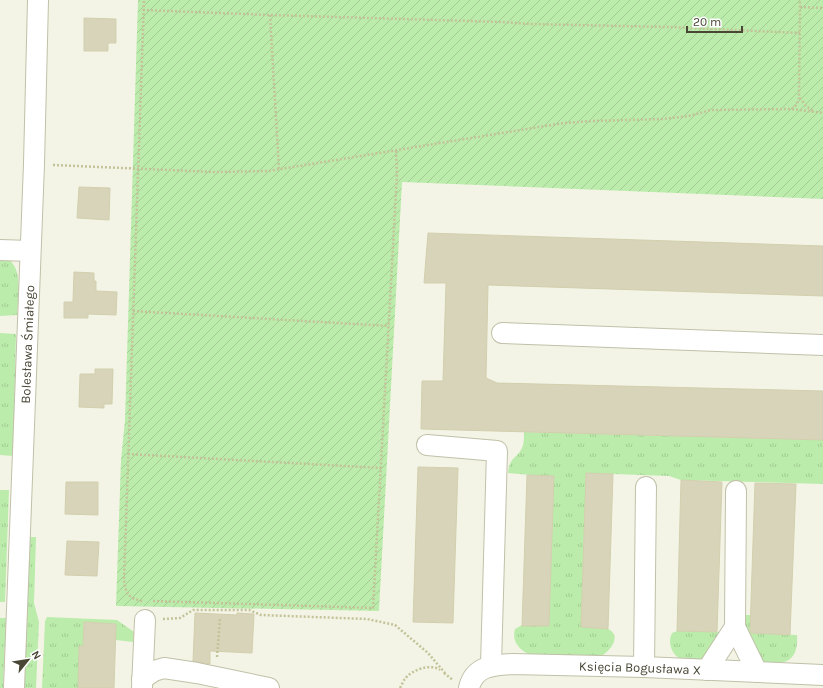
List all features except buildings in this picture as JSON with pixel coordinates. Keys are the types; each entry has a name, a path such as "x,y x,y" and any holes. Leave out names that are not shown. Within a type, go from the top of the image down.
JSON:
{"street":[{"name":"Bolesława Śmiałego","path":"14,688 34,164 38,0"},
{"path":"0,250 30,251"},
{"path":"502,333 823,345"},
{"path":"427,445 496,451 491,665 476,674 470,683 462,685"},
{"path":"644,667 646,487"},
{"path":"736,491 735,627 757,672"},
{"path":"142,683 144,620"},
{"path":"707,670 735,627"},
{"name":"Księcia Bogusława X","path":"491,665 512,664 644,667 823,675"},
{"path":"142,683 154,671 164,668 176,669 214,680 269,688"}],"path":[{"path":"144,0 124,580 125,591 130,597 142,601 373,608 389,326 396,151"},
{"path":"792,109 797,104 799,98 800,0"},
{"path":"800,7 823,8"},
{"path":"143,10 529,24 670,27 800,33"},
{"path":"270,15 279,169"},
{"path":"799,98 806,106 815,112"},
{"path":"34,164 215,172 268,171 564,123 663,119 689,116 711,110 792,109 823,114"},
{"path":"133,311 389,326"},
{"path":"128,454 381,468"},
{"path":"144,620 180,618 194,610 249,610 261,615 367,619 395,625 428,654 445,674"},
{"path":"214,680 220,618"},
{"path":"400,688 405,678 421,668 437,667 462,685"}],"green space":[{"path":"138,0 823,0 823,199 402,182 379,611 116,606 121,460 125,420"},
{"path":"0,257 6,257 12,263 18,275 19,289 17,315 0,316"},
{"path":"0,333 16,334 13,456 0,455"},
{"path":"524,432 823,440 823,484 681,480 669,476 586,473 581,627 608,629 614,636 613,644 607,652 599,657 532,656 524,652 518,646 514,638 514,634 515,629 522,625 549,626 554,477 508,473 510,463 522,449"},
{"path":"0,490 9,490 5,602 0,602"},
{"path":"27,537 36,537 34,603 39,622 36,688 22,688"},
{"path":"745,615 750,615 750,633 797,635 797,645 792,657 782,663 759,663 745,633"},
{"path":"47,617 117,620 134,632 133,642 116,640 116,624 84,622 82,679 78,679 78,688 42,688 45,621"},
{"path":"0,618 6,618 3,688 0,688"},
{"path":"677,631 720,632 705,662 686,661 676,656 670,645 670,641 672,633"}]}
